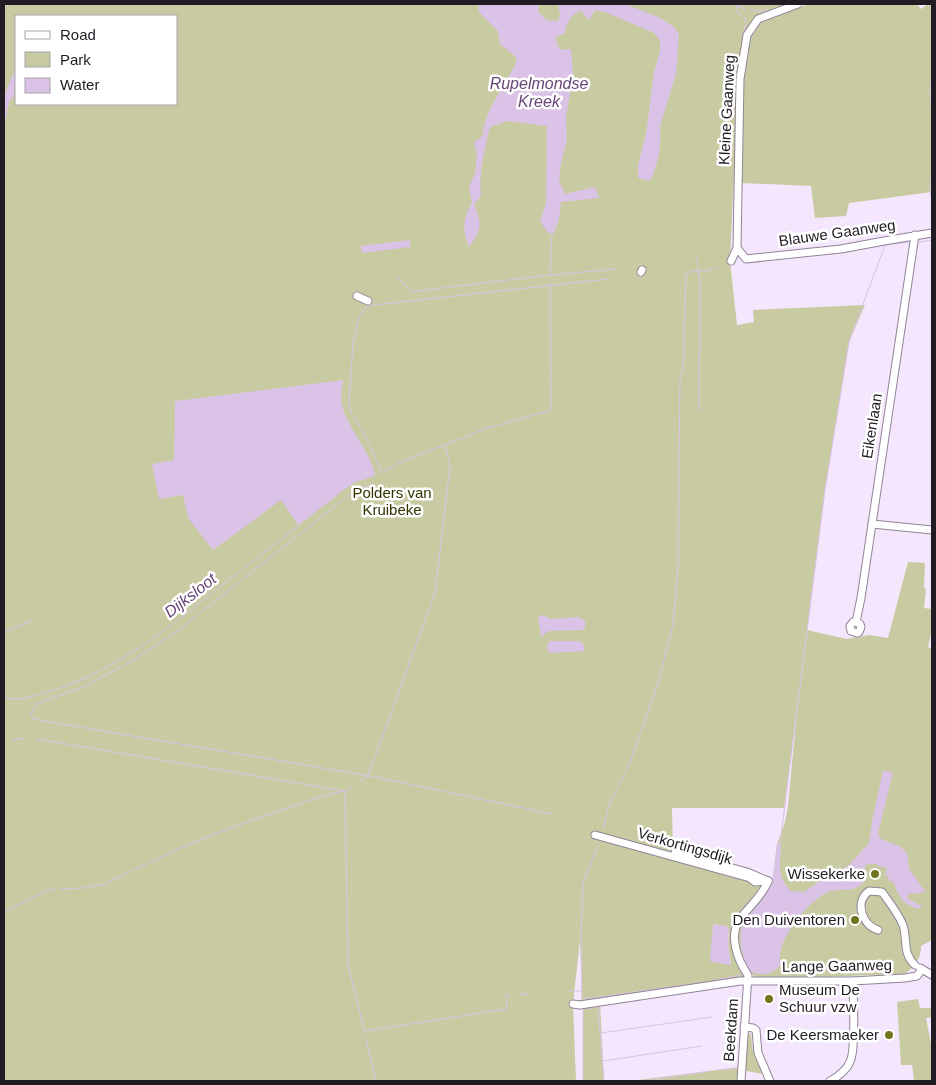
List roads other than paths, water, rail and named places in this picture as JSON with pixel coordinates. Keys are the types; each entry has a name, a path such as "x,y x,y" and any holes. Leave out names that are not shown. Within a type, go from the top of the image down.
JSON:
{"street":[{"name":"Kleine Gaanweg","path":"731,261 737,248 740,79 747,34 758,19 798,4"},
{"name":"Blauwe Gaanweg","path":"737,248 746,259 842,250 932,233"},
{"name":"Eikenlaan","path":"856,622 915,235"},
{"path":"357,296 368,301"},
{"path":"872,524 932,530"},
{"name":"Verkortingsdijk","path":"595,835 733,873 750,878 755,882 768,881"},
{"name":"Verkortingsdijk","path":"675,852 747,872 768,881"},
{"path":"748,981 748,975 741,966 736,953 736,930 739,920 762,894 768,881"},
{"path":"878,930 868,926 862,914 863,899 869,891 882,892 898,914 903,926 907,954 919,967 932,975"},
{"name":"Lange Gaanweg","path":"573,1004 580,1005 748,981 853,981 911,978 917,976 919,967"},
{"name":"Beekdam","path":"741,1081 748,981"},
{"path":"832,1081 847,1067 851,1059 853,1047 853,981"},
{"path":"744,1027 756,1030 758,1053 770,1081"}],"water":[{"name":"Rupelmondse Kreek","path":"478,4 539,4 538,12 547,20 558,21 560,15 558,4 625,4 658,17 673,26 679,34 676,74 660,126 659,154 650,181 638,178 638,165 646,134 654,72 660,51 660,40 654,33 605,12 595,10 589,20 581,11 574,14 570,19 565,33 556,37 557,44 561,50 571,49 573,75 566,117 567,140 559,181 565,194 595,187 599,198 561,202 559,219 554,233 548,233 540,221 546,203 547,126 508,121 490,127 481,170 481,196 474,204 479,226 469,247 464,225 472,203 469,187 475,174 477,153 474,143 483,135 488,114 509,77 517,58 500,44 498,31 479,12"},
{"path":"15,70 15,92 9,102 4,126 4,96"},
{"path":"410,240 410,247 362,253 361,246"},
{"path":"343,380 341,398 345,413 368,456 375,475 354,483 298,525 281,500 213,550 188,518 183,495 159,499 152,464 174,460 175,401"},
{"path":"542,615 551,619 579,617 586,622 584,630 548,631 541,637 538,617"},
{"path":"549,641 579,641 583,644 585,651 549,653 547,648"},
{"path":"883,771 893,772 878,833 881,839 901,847 907,853 909,869 925,891 909,894 907,898 923,907 916,908 904,901 893,882 888,880 889,876 885,876 887,868 877,866 878,864 866,864 864,882 860,886 828,892 802,913 788,934 780,955 781,964 774,971 766,974 757,974 748,970 741,942 742,928 749,915 764,897 770,885 777,844 781,844 781,874 791,891 804,892 823,879 839,872 850,864 869,843"},
{"path":"713,924 729,927 728,944 731,965 710,960"}],"waterway":[{"path":"737,4 736,12 744,17 746,21 740,54"},
{"path":"737,6 746,9"},
{"path":"750,10 769,10"},
{"path":"932,73 930,90 932,117"},
{"path":"932,170 930,191 932,201"},
{"path":"550,276 552,233"},
{"path":"919,242 932,240"},
{"path":"780,844 825,490 849,342 885,245 909,242"},
{"path":"697,258 698,272 718,268"},
{"path":"396,276 411,291 417,291 616,269"},
{"path":"603,829 609,805 629,765 658,683 673,625 678,567 680,378 683,371 686,274 692,271 698,272 700,281 699,411"},
{"path":"382,472 364,433 351,413 349,401 353,344 359,317 365,308 373,305 608,279"},
{"path":"381,473 401,462 485,429 551,410 550,282"},
{"path":"360,781 368,776 435,593 450,466 445,445"},
{"name":"Dijksloot","path":"364,479 375,475"},
{"path":"373,484 353,492 176,632 130,662 84,687 38,703 31,714 33,719 375,777 552,814"},
{"name":"Dijksloot","path":"305,520 337,495"},
{"name":"Dijksloot","path":"4,696 17,699 40,694 65,686 112,664 177,621 302,523"},
{"path":"4,632 33,620"},
{"path":"11,740 24,738"},
{"path":"36,739 345,791"},
{"path":"351,787 345,791 348,965 365,1033"},
{"path":"61,889 104,884 178,849 225,830 313,799 344,791"},
{"path":"582,1001 581,936 583,883 599,843"},
{"path":"4,912 46,891 55,889"},
{"path":"584,999 707,982 741,975"},
{"path":"569,991 581,991"},
{"path":"520,994 529,994"},
{"path":"365,1031 507,1009 506,995 509,995"},
{"path":"583,1009 598,1007 604,1081"},
{"path":"583,1010 583,1081"},
{"path":"601,1033 712,1017"},
{"path":"366,1039 376,1081"},
{"path":"603,1061 702,1046"},
{"path":"718,1070 738,1068"},
{"path":"646,1081 710,1071"}],"place":[{"name":"Wissekerke","path":"875,874"},
{"name":"Den Duiventoren","path":"855,920"},
{"name":"Museum De Schuur vzw","path":"769,999"},
{"name":"De Keersmaeker","path":"889,1035"}],"park label":[{"name":"Polders van Kruibeke","path":"392,502"}]}
